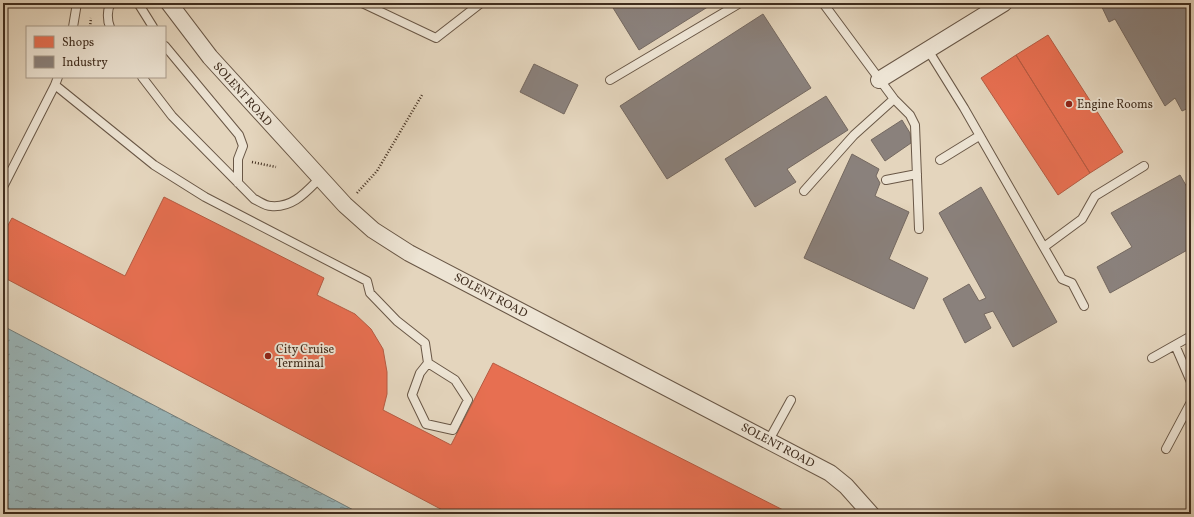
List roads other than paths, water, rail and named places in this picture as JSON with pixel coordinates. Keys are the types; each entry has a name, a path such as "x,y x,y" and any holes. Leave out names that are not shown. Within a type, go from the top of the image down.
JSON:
{"street":[{"name":"SOLENT ROAD","path":"169,3 210,57 320,178 373,230 409,252 830,473 846,486 871,514"},
{"path":"879,80 1004,3"}],"lane":[{"path":"73,26 77,3"},
{"path":"110,26 108,22 109,6 111,3"},
{"path":"138,3 152,26"},
{"path":"362,3 436,38 481,3"},
{"path":"610,80 740,3"},
{"path":"823,3 879,80 894,99 910,115 915,125 919,229"},
{"path":"166,47 239,135 243,146 238,159 238,183"},
{"path":"928,50 980,136 1062,279 1072,283 1084,306"},
{"path":"143,78 172,116 254,199 270,206 287,205 303,195 320,178"},
{"path":"3,187 57,81 154,164 205,197 366,281 370,293 396,321 425,343 428,363 420,373 412,395 426,424 453,430 468,400 455,380 428,363"},
{"path":"804,191 854,135 894,99"},
{"path":"940,160 980,136"},
{"path":"1044,247 1082,219 1095,196 1144,166"},
{"path":"886,180 917,174"},
{"path":"1152,358 1191,336"},
{"path":"1175,345 1191,382"},
{"path":"769,440 791,400"},
{"path":"1166,449 1191,402"}],"water":[{"path":"3,326 361,514 3,514"}],"place":[{"name":"Engine Rooms","path":"1069,104"},
{"name":"City Cruise Terminal","path":"268,356"}]}
